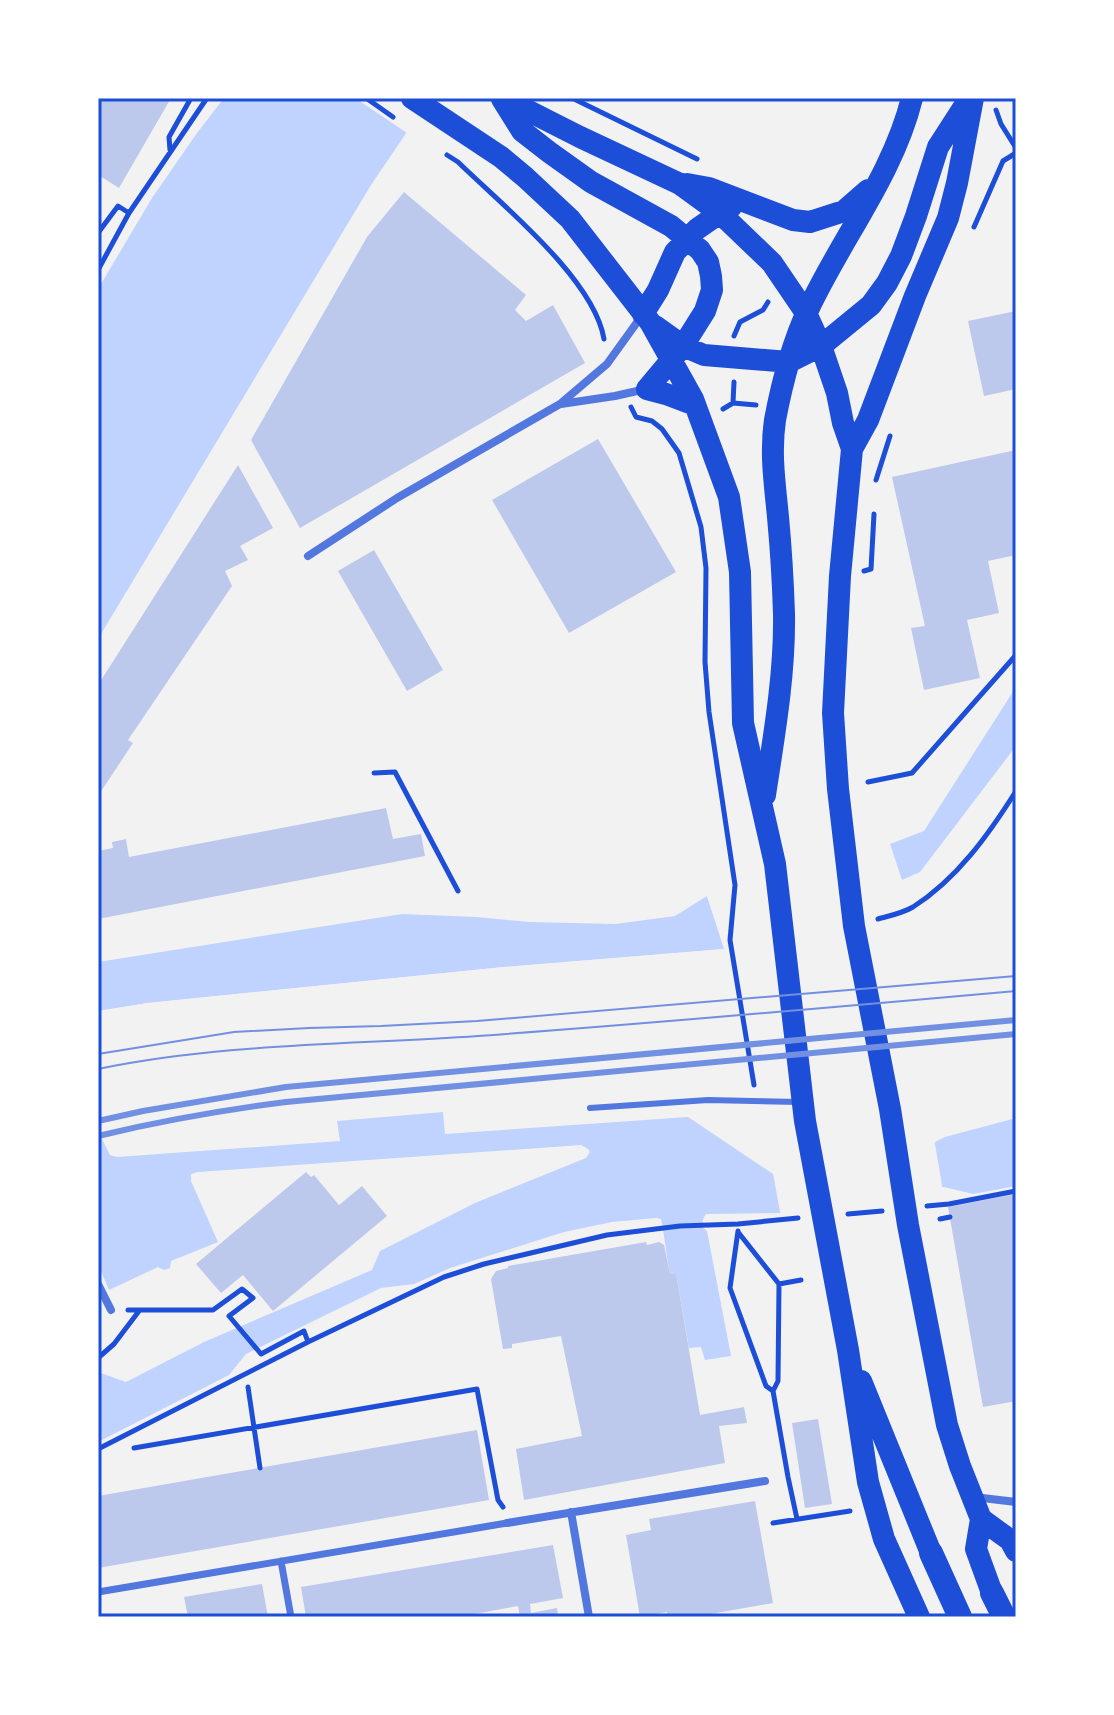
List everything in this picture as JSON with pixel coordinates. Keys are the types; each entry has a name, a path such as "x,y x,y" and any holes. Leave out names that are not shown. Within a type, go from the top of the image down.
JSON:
{"highway":[{"path":"502,98 680,184 720,213 772,263 806,313 821,346 852,449"},
{"path":"502,98 522,131 591,182 671,226 700,250 708,262 712,290 705,311 678,361 647,389"},
{"path":"762,808 778,707 784,616 773,470 775,424 789,362 806,313 881,178 903,131 912,98"},
{"path":"678,361 732,348 789,362 821,346 871,305 901,256 938,147 971,98"},
{"path":"971,98 948,218 868,420 852,449 840,576 833,713 838,789 854,926 890,1109 907,1216 947,1425 981,1519 976,1549 1004,1617"},
{"path":"418,102 501,157 570,219 678,361 729,497 740,572 743,723 775,864 804,1112 848,1350 868,1482 884,1539 919,1617"},
{"path":"680,184 709,188 791,220 810,222 844,211 881,178"},
{"path":"647,318 675,252 697,229 743,202"},
{"path":"647,389 695,405"},
{"path":"848,1350 960,1617"},
{"path":"981,1519 1010,1540 1016,1551"}],"street":[{"path":"308,556 397,498 560,404 607,364 647,318"},
{"path":"560,404 647,389"},
{"path":"98,1284 111,1310"},
{"path":"98,1592 765,1481"},
{"path":"973,1497 1016,1502"},
{"path":"571,1512 589,1617"},
{"path":"281,1561 291,1617"}],"lane":[{"path":"590,1108 708,1100 763,1101 804,1112"}],"path":[{"path":"170,151 169,137 191,98"},
{"path":"98,270 129,213 207,98"},
{"path":"366,98 399,121"},
{"path":"572,98 689,155"},
{"path":"973,230 1003,161 1016,150 1001,124 992,98"},
{"path":"446,154 549,250 581,287 602,324 605,341 609,345"},
{"path":"98,233 118,206 129,213"},
{"path":"549,250 559,241"},
{"path":"732,348 740,322 763,310 768,303"},
{"path":"733,403 734,385"},
{"path":"721,410 733,403 759,406"},
{"path":"636,417 652,421 662,429 679,453 701,527 706,568 705,662 709,712 735,885 730,940 752,1082 763,1101"},
{"path":"876,482 893,426"},
{"path":"669,438 681,432"},
{"path":"871,569 874,511"},
{"path":"868,782 912,773 1016,655"},
{"path":"374,773 395,772 458,891"},
{"path":"854,926 911,908 953,876 1016,791"},
{"path":"940,1219 950,1217"},
{"path":"98,1449 444,1277 484,1264 607,1235 705,1224 738,1224 730,1288 766,1386 773,1391"},
{"path":"738,1232 779,1284 778,1381 773,1391 797,1519"},
{"path":"779,1284 801,1280"},
{"path":"111,1310 213,1310 242,1289 253,1298 229,1316 261,1354 304,1331 308,1342"},
{"path":"98,1358 114,1344 139,1310"},
{"path":"248,1387 260,1468"},
{"path":"134,1448 477,1389 498,1500 504,1508"},
{"path":"773,1523 850,1511"}],"water":[{"path":"224,98 430,98 371,185 98,639 98,289 152,198"},
{"path":"1016,687 1016,746 920,872 902,880 890,844 924,831"},
{"path":"707,896 725,949 504,967 148,1003 98,1011 98,962 402,914 616,924 675,916"},
{"path":"443,1112 445,1134 688,1117 773,1174 935,1142 1016,1118 1016,1186 973,1194 944,1187 780,1213 706,1214 702,1227 707,1231 731,1356 705,1360 701,1347 689,1348 676,1273 670,1274 661,1219 612,1222 564,1232 450,1268 414,1284 381,1288 246,1354 229,1375 98,1442 98,1372 126,1382 204,1342 372,1270 380,1251 475,1203 586,1158 590,1152 581,1145 191,1174 191,1181 218,1242 171,1261 170,1268 164,1270 158,1267 109,1290 98,1264 98,1131 110,1155 117,1157 340,1141 337,1121"}],"pier":[{"path":"355,98 430,98 407,133"},
{"path":"711,895 729,948 725,953 504,971 149,1007 98,1015 98,1011 148,1003 504,967 724,949 707,896"},
{"path":"934,1138 943,1191 781,1217 772,1168"}],"building":[{"path":"98,98 171,98 119,188 98,175"},
{"path":"404,192 526,295 515,310 526,321 553,305 585,363 300,528 251,440 367,237"},
{"path":"1016,311 1016,389 984,396 968,321"},
{"path":"598,439 676,572 569,633 492,500"},
{"path":"1016,450 1016,555 988,561 999,613 967,620 980,678 924,690 911,628 925,626 892,477"},
{"path":"238,465 273,528 240,546 248,560 225,571 232,586 128,740 133,743 98,796 98,685"},
{"path":"374,550 443,670 407,691 338,571"},
{"path":"386,808 393,839 421,834 425,856 98,919 98,851 113,848 112,842 126,839 129,857"},
{"path":"306,1172 311,1177 314,1175 339,1205 362,1186 387,1216 273,1311 243,1275 221,1293 196,1264"},
{"path":"1016,1194 1016,1401 983,1407 948,1207"},
{"path":"646,1242 647,1245 659,1242 664,1245 670,1274 676,1273 700,1415 744,1407 747,1423 719,1426 725,1463 524,1500 516,1449 582,1436 561,1336 512,1344 512,1348 503,1349 491,1279 496,1271 508,1266"},
{"path":"818,1419 832,1504 805,1508 792,1423"},
{"path":"477,1430 489,1500 98,1568 98,1496"},
{"path":"755,1501 773,1603 694,1617 668,1617 667,1612 640,1617 626,1535 651,1530 649,1519"},
{"path":"553,1545 563,1598 530,1604 531,1613 557,1608 558,1617 520,1617 518,1606 474,1614 474,1617 306,1617 301,1587"},
{"path":"262,1584 268,1617 188,1617 184,1597"}],"tram line":[{"path":"98,1054 234,1032 477,1021 1016,976"},
{"path":"98,1069 192,1054 545,1031 1016,991"}],"railway":[{"path":"98,1121 286,1087 1016,1020"},
{"path":"98,1136 192,1116 286,1102 1016,1034"}]}
